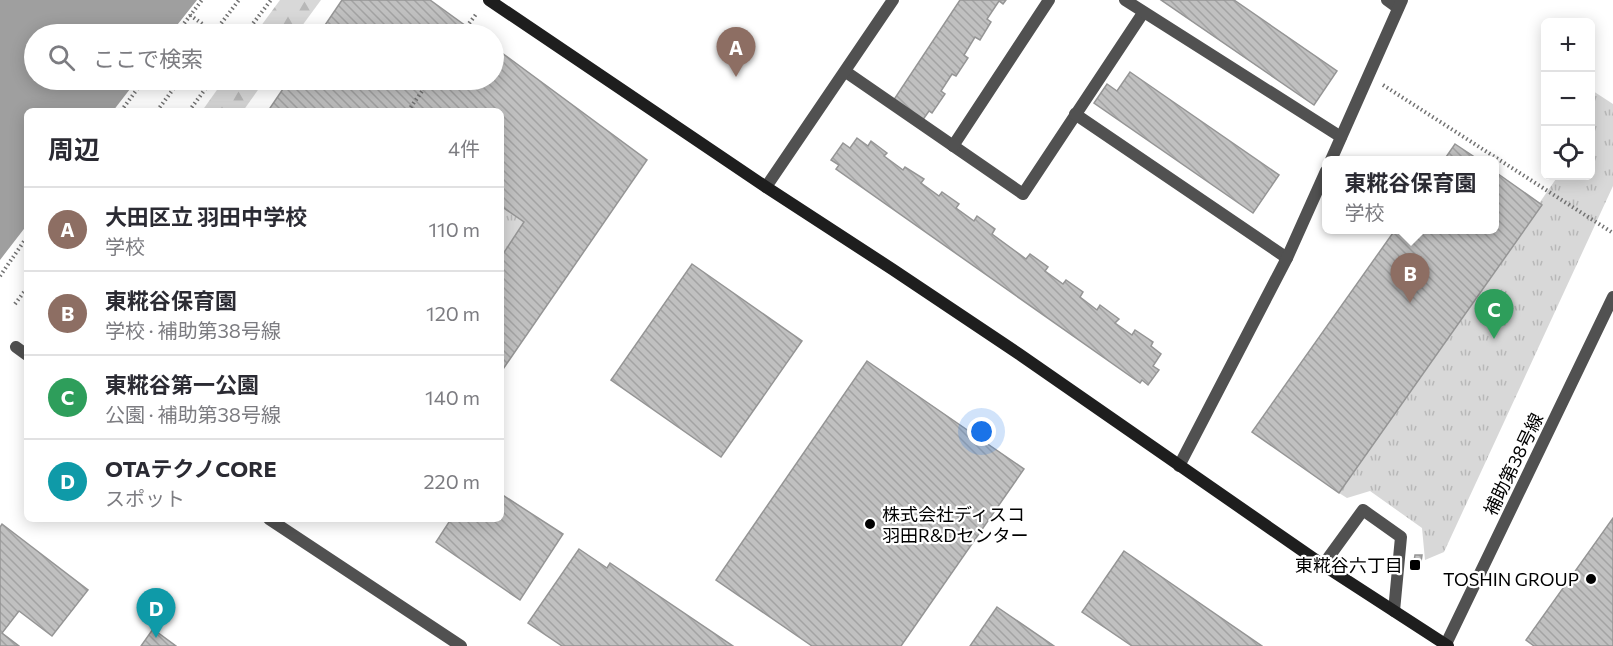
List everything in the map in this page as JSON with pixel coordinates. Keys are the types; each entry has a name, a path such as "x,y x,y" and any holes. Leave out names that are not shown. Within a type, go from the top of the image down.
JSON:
{"street":[{"path":"489,0 892,269 1323,566 1446,646"},
{"path":"766,187 846,72 892,0"},
{"path":"953,146 1049,0"},
{"path":"1125,0 1341,138"},
{"path":"1333,156 1400,4 1386,0"},
{"path":"846,72 1023,194 1143,13"},
{"path":"1075,114 1287,258"},
{"path":"1179,466 1287,258 1322,180"},
{"name":"補助第38号線","path":"1446,646 1613,297"},
{"path":"16,347 24,353"},
{"path":"1323,566 1363,510 1401,537 1394,611"},
{"path":"274,522 461,646"}],"path":[{"path":"183,24 202,0"},
{"path":"221,24 238,0"},
{"path":"253,24 271,0"},
{"path":"190,15 201,24"},
{"path":"1368,75 1494,156"},
{"path":"123,108 137,90"},
{"path":"160,108 173,90"},
{"path":"191,108 205,90"},
{"path":"410,108 423,90"},
{"path":"1499,159 1613,233"},
{"path":"0,276 24,245"},
{"path":"15,304 24,292"}],"green space":[{"path":"280,0 321,0 303,24 262,24"},
{"path":"217,90 258,90 245,108 204,108"},
{"path":"1595,92 1613,104 1613,186 1444,552 1425,560 1422,528 1370,491 1347,498 1339,493 1555,180 1595,180"},
{"path":"504,208 524,222 504,252"}],"shaded area":[{"path":"0,0 197,0 178,24 24,24 24,90 129,90 115,108 24,108 24,229 0,260"}],"building":[{"path":"342,0 430,0 463,24 326,24"},
{"path":"960,0 1006,0 1003,4 999,1 987,19 991,22 980,40 975,37 964,55 968,58 956,76 952,74 941,91 945,94 932,113 929,111 922,121 893,101"},
{"path":"1161,0 1234,0 1337,71 1314,105"},
{"path":"504,54 647,160 504,368 504,252 524,222 504,208 504,108 270,108 282,90 504,90"},
{"path":"1130,72 1279,175 1253,213 1094,103 1107,84 1117,91"},
{"path":"857,138 868,146 871,141 887,153 884,156 903,170 905,167 924,179 921,183 939,196 942,192 959,204 956,208 974,221 977,216 995,229 992,234 1026,259 1030,254 1048,267 1045,271 1063,284 1066,280 1083,292 1080,297 1097,310 1100,305 1119,319 1115,323 1132,335 1135,330 1153,342 1151,346 1161,354 1153,366 1159,370 1148,385 1142,380 1140,383 836,169 839,165 831,160 843,143 850,148"},
{"path":"1455,144 1473,156 1447,156"},
{"path":"1499,175 1542,205 1339,493 1252,432 1392,234 1499,234"},
{"path":"692,264 802,341 721,457 611,380"},
{"name":"株式会社ディスコ 羽田R&Dセンター","path":"867,361 1024,469 901,646 812,646 716,580"},
{"path":"504,496 563,534 520,600 436,542 449,522 504,522"},
{"name":"TOSHIN GROUP","path":"1613,518 1613,646 1534,646 1526,640"},
{"path":"2,524 88,590 52,636 19,611 2,633 19,646 0,646 0,527"},
{"path":"579,549 607,568 610,563 733,646 562,646 528,623"},
{"path":"1124,551 1262,646 1132,646 1082,612"},
{"path":"1415,555 1422,555 1420,569 1413,568"},
{"path":"997,607 1054,646 970,646"},
{"path":"153,629 176,646 141,646"}],"place":[{"name":"大田区立 羽田中学校","path":"736,77"},
{"name":"東糀谷保育園","path":"1410,303"},
{"name":"東糀谷第一公園","path":"1494,339"},
{"name":"株式会社ディスコ 羽田R&Dセンター","path":"870,524"},
{"name":"東糀谷六丁目","path":"1415,565"},
{"name":"TOSHIN GROUP","path":"1591,579"},
{"name":"OTAテクノCORE","path":"156,638"}]}
